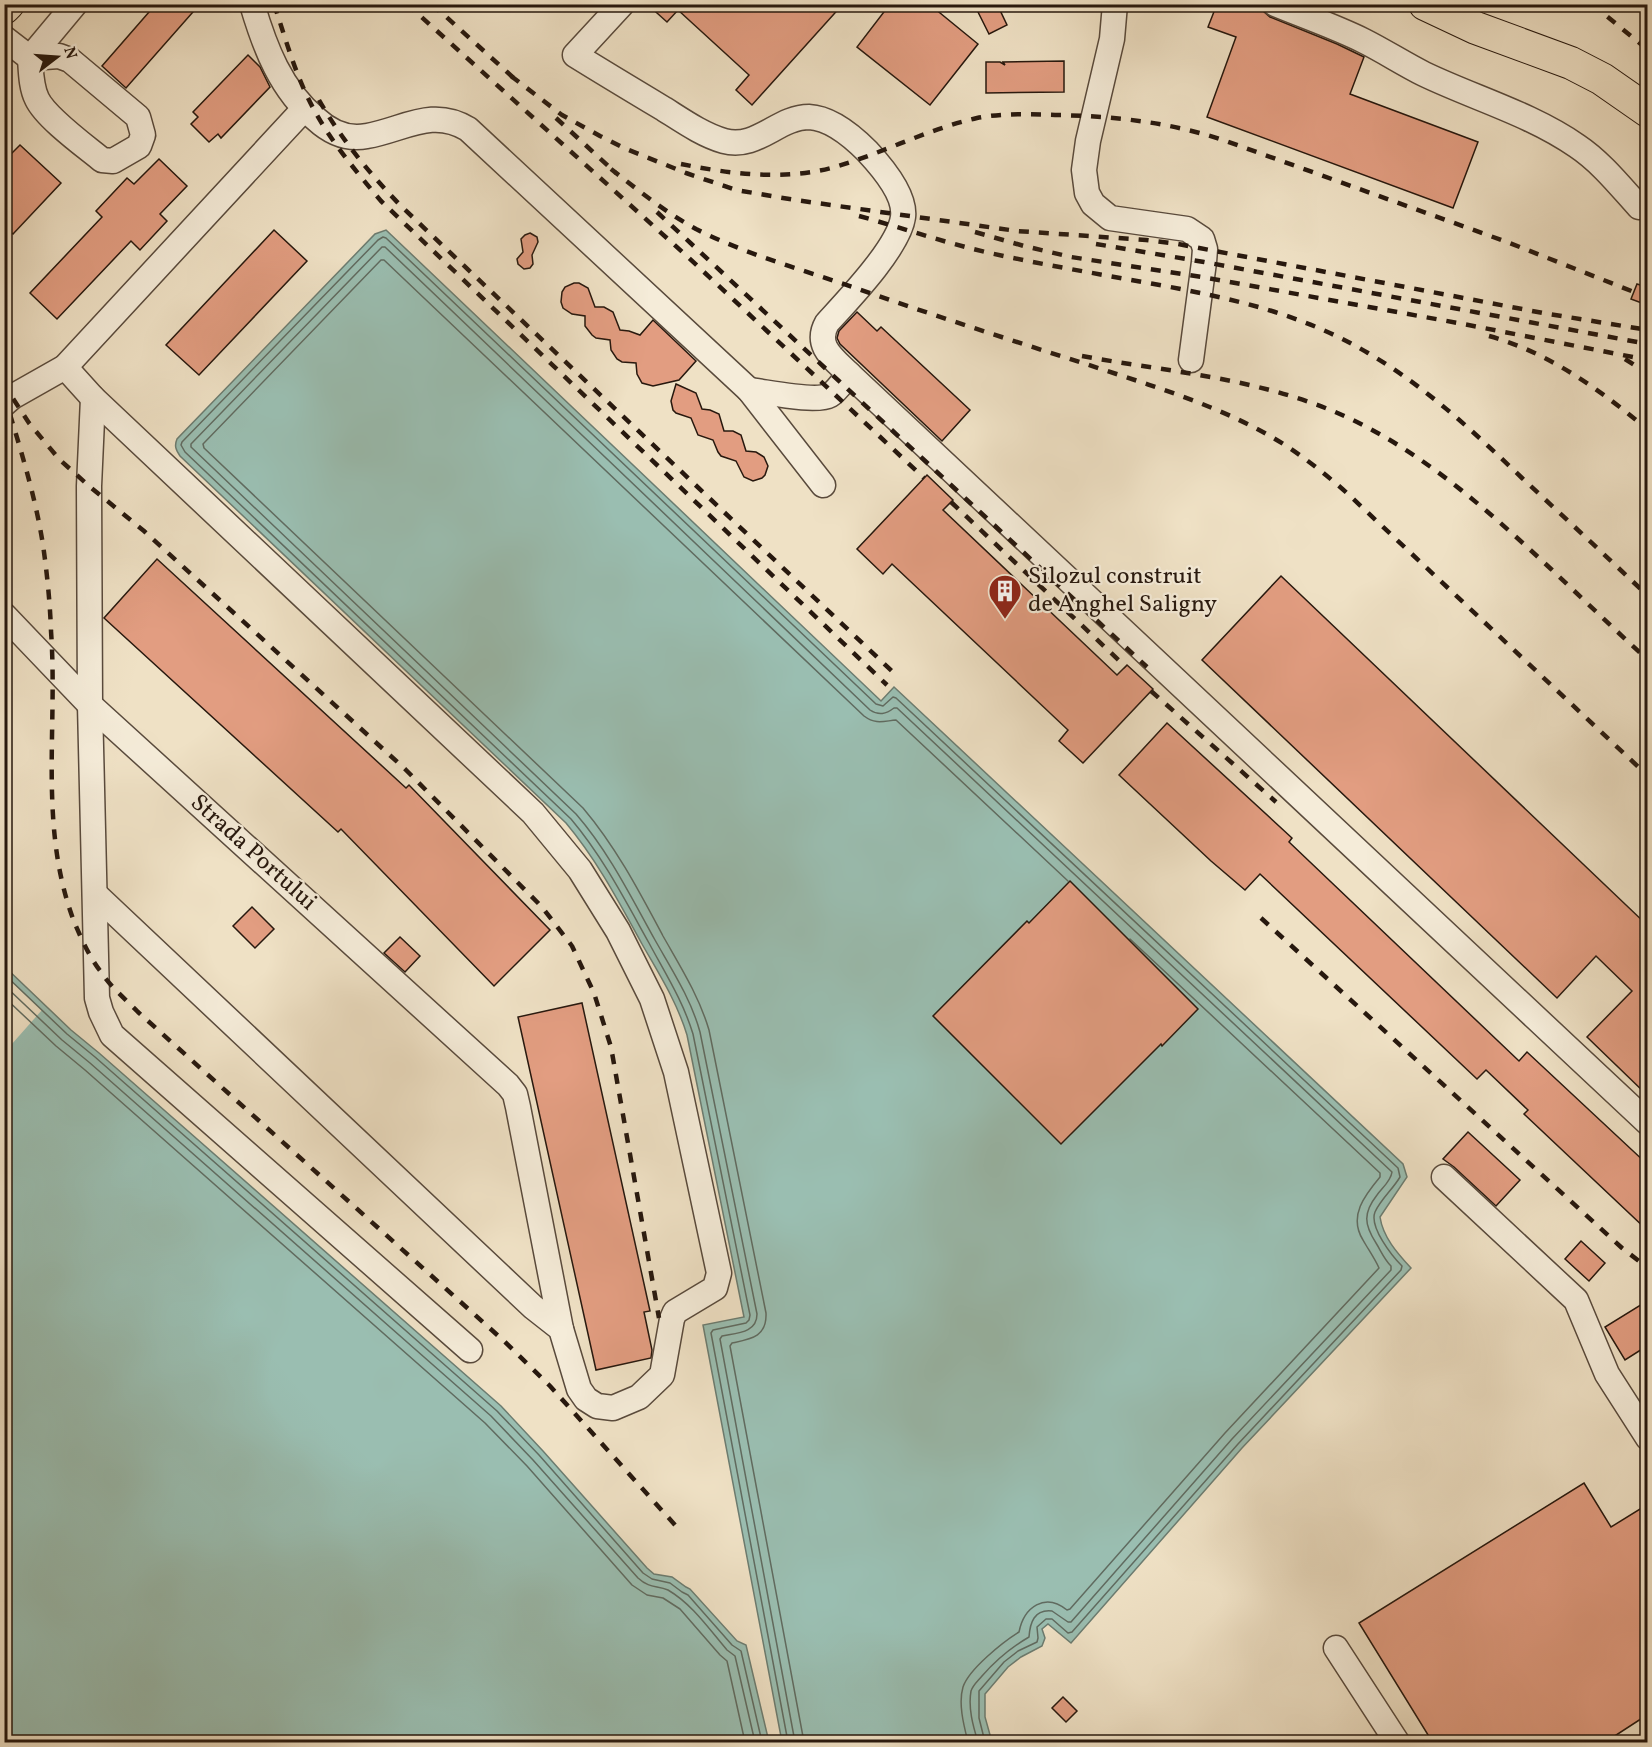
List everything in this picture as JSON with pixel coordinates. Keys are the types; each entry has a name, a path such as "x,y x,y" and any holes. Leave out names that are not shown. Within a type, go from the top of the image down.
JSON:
{"main road":[{"path":"4,8 8,4"},
{"path":"1425,4 1476,28 1570,63 1602,80 1647,111"}],"lane":[{"path":"4,38 30,58 59,56 70,60 138,117 143,135 139,146 113,161 102,160 45,111 32,83 30,58 75,4"},
{"path":"252,4 269,54 292,95 324,126 342,135 359,138 431,119 457,122 468,129 750,390 824,486"},
{"path":"622,4 574,55 680,119 722,140 732,143 743,142 765,135 790,120 813,117 833,124 864,148 885,172 902,206 903,216 900,228 892,244 858,289 827,323 822,337 829,354 1647,1123"},
{"path":"1115,4 1112,39 1084,170 1087,193 1093,204 1110,218 1187,229 1203,239 1204,261 1191,360"},
{"path":"1275,4 1363,40 1425,74 1562,136 1592,158 1639,207"},
{"path":"4,404 12,397 65,367 304,109"},
{"path":"65,367 93,398 533,813 580,870 618,931 652,999 676,1072 719,1273 715,1288 675,1312 662,1375 639,1397 613,1408 597,1406 585,1399 579,1389 561,1329 533,1307 95,894"},
{"path":"750,390 807,398 827,397 849,374"},
{"path":"93,398 89,486 90,705 97,998 100,1012 112,1035 470,1350"},
{"name":"Strada Portului","path":"4,615 90,705 508,1085 518,1107 561,1329"},
{"path":"1444,1177 1576,1300 1607,1374 1647,1438"},
{"path":"1336,1648 1396,1743"}],"water":[{"path":"386,230 881,701 894,687 1403,1164 1407,1177 1380,1217 1387,1238 1411,1268 1242,1448 1071,1643 1048,1624 1042,1629 1045,1638 1042,1646 1008,1667 985,1694 985,1717 992,1742 782,1742 703,1325 744,1317 687,1035 673,1000 607,882 566,823 180,456 177,450 177,439 375,234"},
{"path":"4,966 71,1030 501,1406 647,1568 654,1574 672,1577 690,1589 737,1641 746,1645 769,1742 5,1742"}],"pier":[{"path":"5,976 42,1010 11,1045 5,1040"}],"building":[{"path":"156,4 200,4 126,88 102,66"},
{"path":"647,4 843,4 752,105 736,90 749,75 678,10 667,22"},
{"path":"890,4 929,4 978,44 930,105 857,47"},
{"path":"974,4 997,4 1007,25 989,34"},
{"path":"1217,4 1244,4 1364,57 1350,94 1478,142 1453,208 1207,117 1236,37 1208,27"},
{"path":"248,55 260,67 270,87 221,138 218,134 209,142 191,124 198,117 193,112"},
{"path":"1064,61 1064,92 986,93 986,62 1000,62 1005,65 1003,62"},
{"path":"20,145 61,183 13,234 4,227 4,161"},
{"path":"159,159 187,186 160,214 167,221 140,250 131,241 57,319 30,293 102,217 96,211 127,178 134,184"},
{"path":"274,230 307,261 199,375 166,345"},
{"path":"530,233 537,237 538,242 532,255 533,264 530,268 524,269 518,264 517,259 523,252 521,239"},
{"path":"574,283 588,288 595,307 604,307 613,312 620,330 640,335 653,320 696,361 679,380 653,386 642,383 637,374 636,363 622,362 617,359 611,350 610,340 596,338 585,326 585,316 572,314 563,308 562,292 565,287"},
{"path":"1637,284 1647,287 1647,305 1631,299"},
{"path":"857,312 877,331 881,327 970,410 942,441 840,344 837,338 839,331"},
{"path":"676,384 696,393 702,409 719,414 724,431 733,431 741,435 746,451 756,452 764,457 768,466 762,478 753,481 744,477 736,461 721,456 713,440 698,435 691,418 673,410 671,401"},
{"name":"Silozul construit de Anghel Saligny","path":"927,475 953,500 943,510 1117,675 1127,665 1153,689 1083,763 1059,741 1068,730 892,564 883,574 857,549"},
{"path":"157,559 406,788 409,785 550,930 494,986 341,829 338,832 104,618"},
{"path":"1281,576 1647,925 1647,1095 1587,1037 1632,991 1596,956 1557,998 1202,660"},
{"path":"1167,723 1292,838 1289,842 1519,1061 1527,1052 1647,1164 1647,1230 1524,1114 1528,1110 1486,1070 1477,1079 1260,874 1245,890 1119,775"},
{"path":"1070,881 1198,1009 1061,1144 933,1016"},
{"path":"252,907 274,929 255,948 233,926"},
{"path":"400,937 420,956 405,972 384,953"},
{"path":"582,1003 650,1311 644,1312 652,1350 651,1358 596,1370 518,1017"},
{"path":"1468,1132 1520,1180 1496,1206 1443,1159"},
{"path":"1581,1241 1605,1263 1589,1281 1565,1259"},
{"path":"1647,1301 1647,1346 1625,1360 1605,1327"},
{"path":"1584,1483 1611,1527 1640,1509 1647,1521 1647,1715 1604,1743 1433,1743 1359,1623"},
{"path":"1063,1697 1077,1711 1066,1722 1052,1708"}],"railway":[{"path":"274,4 299,77 316,114 342,153 381,201 887,685"},
{"path":"407,4 689,258 924,478"},
{"path":"432,4 517,81"},
{"path":"1592,4 1648,50"},
{"path":"511,76 562,115 600,136 686,173 736,190 1017,231 1178,244 1543,313 1648,330"},
{"path":"319,100 357,156 401,206 896,675"},
{"path":"681,164 738,173 797,174 835,167 941,128 987,116 1016,114 1141,121 1184,129 1226,141 1507,242 1634,292"},
{"path":"556,118 616,173"},
{"path":"611,169 652,201 696,229 735,247 1164,390 1240,420 1288,447 1348,494 1648,776"},
{"path":"657,212 1147,667"},
{"path":"859,216 990,253 1237,301 1291,317 1343,339 1410,380 1449,411 1648,596"},
{"path":"975,232 1071,257 1202,277 1648,360"},
{"path":"1096,244 1648,344"},
{"path":"1489,336 1553,362 1593,387 1648,430"},
{"path":"1082,356 1196,374 1281,393 1309,402 1376,432 1439,473 1468,496 1524,544 1648,660"},
{"path":"1625,359 1648,374"},
{"path":"4,381 29,423 59,459 144,531 405,769 542,907 572,946 594,993 611,1047 659,1318"},
{"path":"4,395 31,488 46,566 53,668 52,779 57,852 64,888 75,924 93,961 109,983 138,1012 504,1341 550,1386 675,1525"},
{"path":"951,502 1126,667"},
{"path":"1151,691 1276,802"},
{"path":"1261,918 1622,1248 1648,1268"}],"place":[{"name":"Silozul construit de Anghel Saligny","path":"1005,620"}]}
